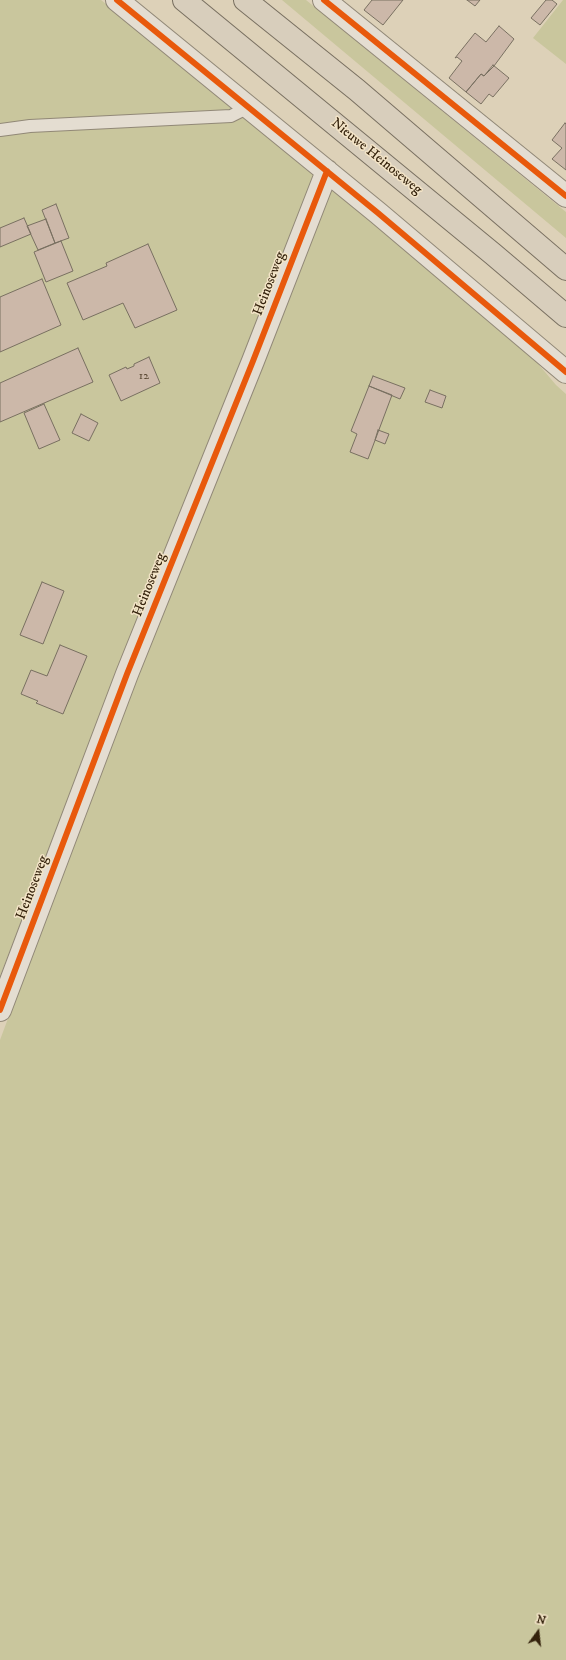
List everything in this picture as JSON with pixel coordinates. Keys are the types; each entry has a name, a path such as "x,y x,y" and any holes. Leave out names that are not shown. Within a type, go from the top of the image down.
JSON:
{"highway":[{"name":"Nieuwe Heinoseweg","path":"184,0 566,316"},
{"path":"246,0 357,90 566,269"}],"street":[{"path":"117,0 327,171 566,372"},
{"path":"324,0 566,196"},
{"name":"Heinoseweg","path":"0,1010 127,674 256,354 327,171"}],"lane":[{"path":"0,130 30,126 231,116 249,107"}],"shaded area":[{"path":"0,0 101,0 275,140 529,353 556,385 566,394 566,1660 0,1660 0,1040 134,680 122,662 0,976"},
{"path":"282,0 306,0 566,212 566,238"},
{"path":"563,0 566,0 566,64 533,38"}],"building":[{"path":"372,0 403,0 383,25 364,10"},
{"path":"467,0 480,0 475,6"},
{"path":"546,0 552,0 557,4 540,25 531,18"},
{"path":"499,26 514,39 494,66 484,76 481,74 466,92 449,78 462,61 457,57 455,58 475,33 486,42"},
{"path":"493,65 509,78 493,97 489,94 481,104 466,92 481,74 484,76"},
{"path":"565,123 566,170 552,159 562,148 552,140"},
{"path":"56,204 69,238 55,243 42,210"},
{"path":"24,218 31,234 0,247 0,228"},
{"path":"46,219 55,243 38,250 27,226"},
{"path":"61,241 73,271 46,282 34,252"},
{"path":"148,244 177,310 135,328 123,303 83,320 67,283 107,266 106,263"},
{"path":"42,279 61,325 0,352 0,297"},
{"path":"78,348 93,382 0,422 0,383"},
{"path":"149,357 160,383 121,401 109,375 126,367 127,369 134,366 134,364"},
{"path":"373,376 405,388 400,399 369,386"},
{"path":"369,386 392,395 368,459 350,452 357,434 351,431"},
{"path":"430,390 446,396 442,408 425,402"},
{"path":"44,404 60,440 39,449 24,413"},
{"path":"81,414 98,423 89,441 72,433"},
{"path":"378,430 389,434 385,444 375,440"},
{"path":"42,582 64,591 43,644 20,635"},
{"path":"60,645 87,656 63,714 36,703 38,701 21,694 31,670 47,676"}],"cycle path":[{"path":"117,0 378,213 566,372"},
{"path":"324,0 566,196"},
{"path":"0,1010 127,674 253,361 327,171"}]}
